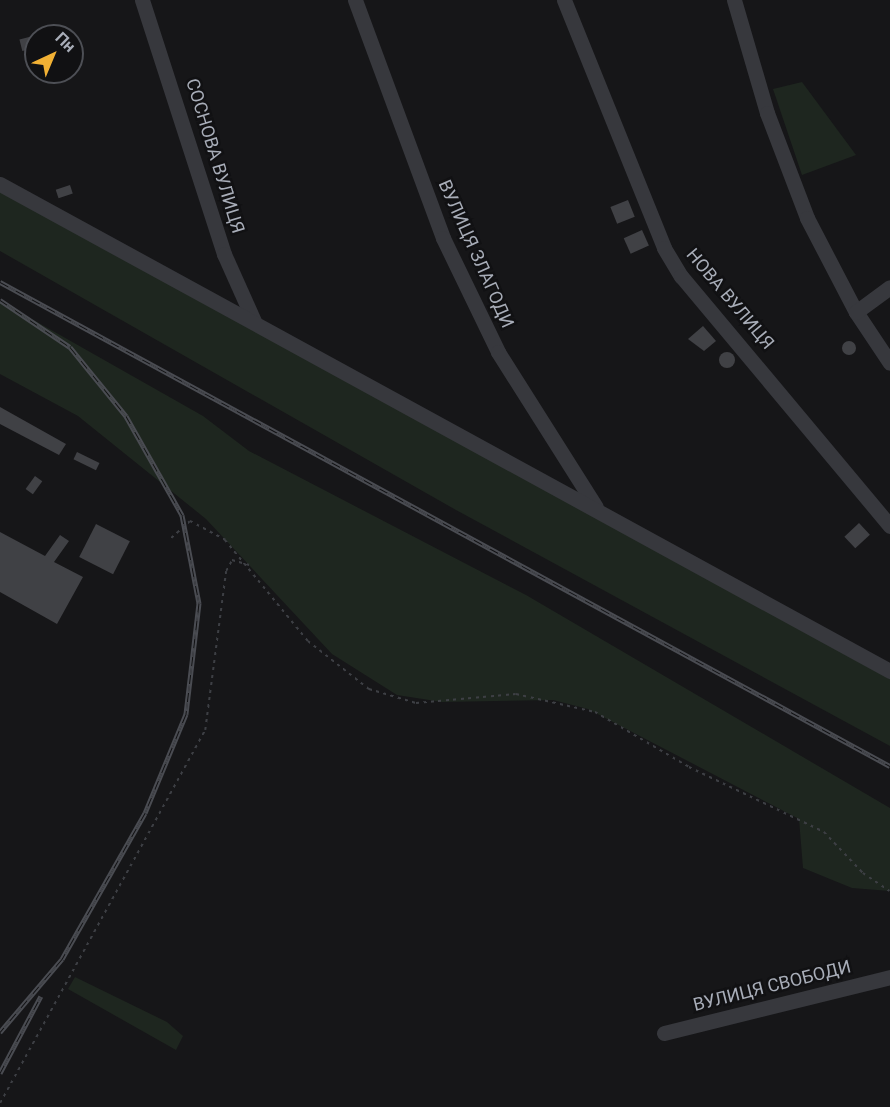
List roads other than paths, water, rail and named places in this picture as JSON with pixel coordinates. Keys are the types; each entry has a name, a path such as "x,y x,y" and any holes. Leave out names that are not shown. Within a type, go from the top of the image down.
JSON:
{"street":[{"name":"СОСНОВА ВУЛИЦЯ","path":"141,0 224,255 254,321"},
{"name":"ВУЛИЦЯ ЗЛАГОДИ","path":"355,0 443,238 498,352 596,507"},
{"name":"НОВА ВУЛИЦЯ","path":"564,0 664,248 681,276 890,526"},
{"path":"734,0 767,113 807,218 856,312 890,363"},
{"path":"0,184 254,321 556,492 596,507 890,671"},
{"path":"856,312 890,287"},
{"name":"ВУЛИЦЯ СВОБОДИ","path":"664,1033 890,977"}],"railway":[{"path":"0,282 890,766"},
{"path":"0,300 70,347 126,416 182,515 199,603 186,714 145,813 62,959 0,1032"},
{"path":"0,1073 41,996"}]}
